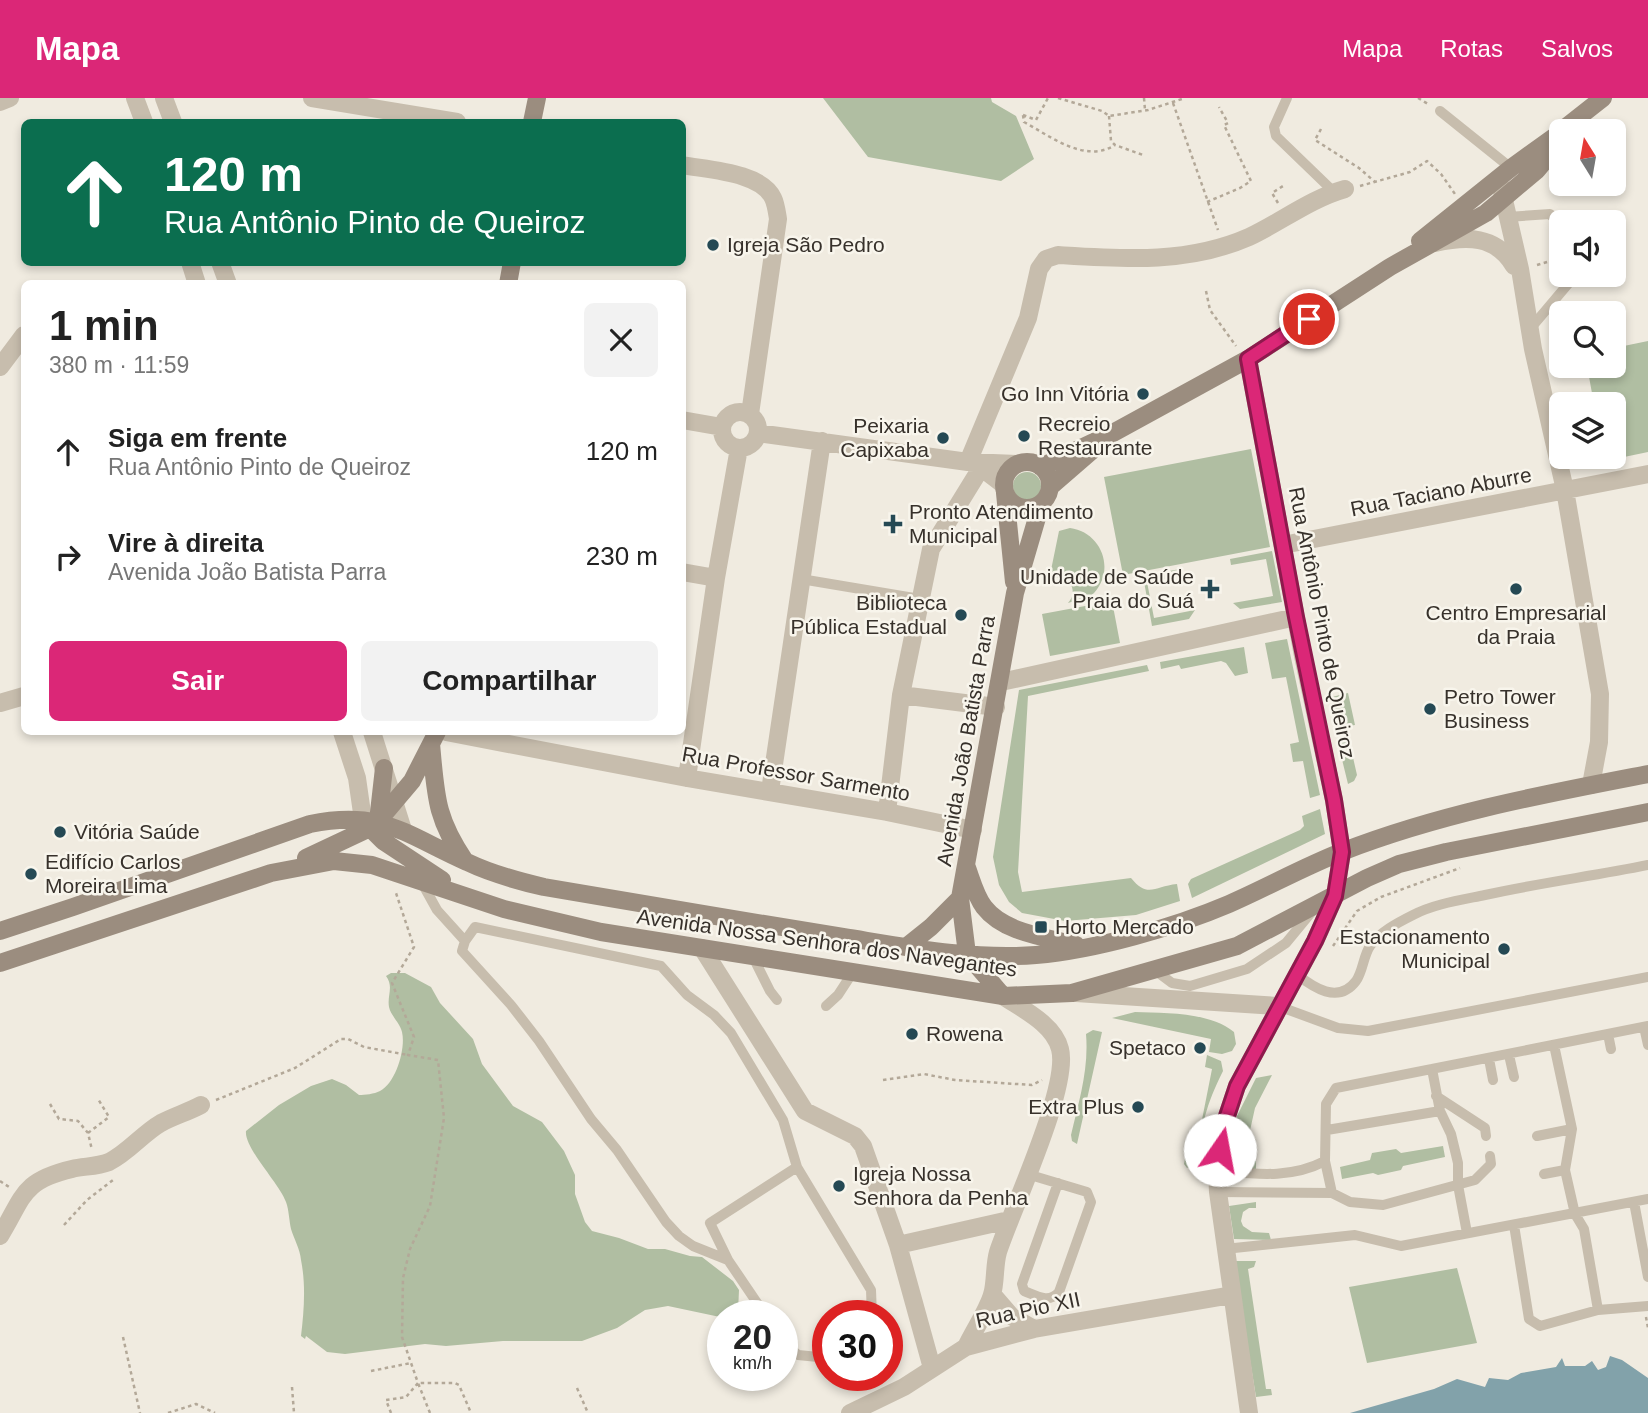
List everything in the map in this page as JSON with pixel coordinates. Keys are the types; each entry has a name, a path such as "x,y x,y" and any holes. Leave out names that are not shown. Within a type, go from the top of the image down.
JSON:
{"main road":[{"path":"533,119 537,98"},
{"path":"544,119 548,98"},
{"path":"1580,119 1603,98"},
{"path":"1390,267 1463,205 1549,140"},
{"path":"1041,467 1111,434 1248,359 1390,267 1486,212 1505,208 1549,155"},
{"path":"1050,487 1111,434"},
{"path":"1026,462 1041,467 1049,478 1050,487 1041,504 1023,508 1011,502 1004,489 1005,478 1011,468 1026,462"},
{"name":"Avenida João Batista Parra","path":"1004,489 1015,593"},
{"name":"Avenida João Batista Parra","path":"967,954 960,898 1015,593 1041,504"},
{"path":"271,873 370,823 395,802 412,781 434,738"},
{"path":"434,738 436,800 442,823 465,861"},
{"path":"370,823 384,768"},
{"path":"1342,852 1422,823 1496,804 1648,774"},
{"name":"Avenida Nossa Senhora dos Navegantes","path":"475,900 601,932 1003,996 1072,993 1237,946 1399,864 1446,852 1648,812"},
{"path":"0,931 310,824 335,819 370,823 426,871 475,900"},
{"name":"Avenida Nossa Senhora dos Navegantes","path":"370,823 403,830 465,861 510,879 544,887 906,947 967,954 1035,955 1086,947 1188,920 1230,904 1342,852"},
{"path":"0,963 271,873 334,861 388,869 475,900"},
{"path":"966,865 985,908 1002,921 1014,929 1086,947"},
{"name":"Avenida João Batista Parra","path":"906,947 960,898"},
{"path":"967,954 1003,996"}],"street":[{"path":"0,102 10,98"},
{"path":"135,98 143,119"},
{"path":"164,98 172,119"},
{"path":"315,98 439,119"},
{"path":"686,166 747,177 762,186 772,197 778,219 750,414"},
{"path":"1505,172 1505,208 1565,490 1600,694 1600,742 1591,785"},
{"path":"887,812 901,695 931,550 977,464 1028,318 1039,269 1046,259 1058,255 1135,260 1180,256 1224,246 1339,191"},
{"path":"1428,245 1450,240 1488,242 1501,248 1520,272"},
{"path":"0,367 21,339"},
{"name":"Rua Antônio Pinto de Queiroz","path":"1248,359 1342,852 1335,896 1315,941 1237,1086 1223,1128 1217,1171 1218,1192 1250,1413"},
{"path":"743,412 750,414 755,419 758,433 751,444 739,448 728,444 724,439 722,427 729,415 743,412"},
{"path":"686,421 722,427"},
{"path":"758,433 977,464 1017,464"},
{"path":"770,791 822,441"},
{"path":"687,778 690,700 716,578 739,448"},
{"path":"977,464 1004,489"},
{"name":"Rua Taciano Aburre","path":"1283,545 1648,474"},
{"path":"686,573 716,578"},
{"path":"1000,682 1296,617"},
{"path":"901,695 996,707"},
{"path":"0,703 21,697"},
{"path":"343,735 370,823"},
{"path":"373,735 403,830"},
{"name":"Rua Professor Sarmento","path":"462,735 973,830"},
{"path":"702,948 805,1111 855,1136 863,1146 898,1245 932,1368"},
{"path":"1072,993 1278,1006"},
{"path":"966,1347 992,1294 997,1257 1059,1081 1062,1062 1055,1037 1045,1026 1003,996"},
{"path":"0,1236 21,1195 36,1182 67,1170 95,1166 123,1154 160,1124 201,1105"},
{"path":"898,1245 1009,1220"},
{"path":"992,1294 1011,1316 1034,1329"},
{"name":"Rua Pio XII","path":"849,1413 904,1387 966,1347 1034,1329 1233,1295"}],"lane":[{"path":"1287,98 1275,127 1276,136 1283,145 1339,191"},
{"path":"1440,111 1505,172"},
{"path":"1505,208 1549,214"},
{"path":"1529,330 1565,287"},
{"path":"801,579 920,599"},
{"path":"1295,974 1321,992 1345,990 1356,980 1370,946 1383,932 1421,910 1497,892 1648,865"},
{"path":"422,881 437,910 465,941"},
{"path":"728,1260 679,1237 666,1222 511,1005 462,951 465,941 475,927 661,966 687,995 714,1015 731,1033 783,1120 797,1167 871,1290 871,1300"},
{"path":"753,956 777,1000"},
{"path":"827,1006 853,972"},
{"path":"1278,1006 1338,1028 1368,1031 1648,977"},
{"path":"1332,1193 1325,1161 1326,1104 1336,1088 1646,1026 1648,1045"},
{"path":"1608,1034 1611,1049"},
{"path":"1554,1045 1572,1129 1565,1170 1575,1214 1584,1229 1598,1310"},
{"path":"1509,1055 1514,1077"},
{"path":"1489,1059 1493,1080"},
{"path":"1432,1069 1440,1111 1451,1134 1458,1163 1458,1185 1467,1233"},
{"path":"1436,1096 1485,1128 1486,1136"},
{"path":"1327,1130 1440,1111"},
{"path":"1537,1136 1572,1129"},
{"path":"1218,1192 1332,1193 1350,1202 1383,1205 1475,1180 1492,1164 1490,1156"},
{"path":"1217,1171 1264,1175 1292,1173 1311,1169 1325,1161"},
{"path":"755,1300 728,1260 710,1223 797,1167"},
{"path":"1544,1174 1565,1170"},
{"path":"1027,1174 1058,1183 1087,1192 1091,1202 1059,1292 1051,1299 1024,1291 1022,1284 1058,1183"},
{"path":"1225,1250 1355,1235 1401,1246 1648,1199"},
{"path":"1634,1202 1648,1277"},
{"path":"1514,1225 1529,1320 1540,1326 1598,1310 1648,1306"}],"path":[{"path":"1048,98 1036,120 1023,115 1024,122 1081,152 1110,149 1115,145"},
{"path":"1058,98 1102,111 1109,116 1145,110 1182,99"},
{"path":"1143,98 1145,110"},
{"path":"1173,103 1224,246"},
{"path":"1207,202 1251,181 1224,125 1228,123 1219,107"},
{"path":"1109,116 1111,141 1143,155"},
{"path":"1321,129 1315,140 1359,168 1375,182"},
{"path":"1339,191 1410,172 1427,161 1441,174 1463,205"},
{"path":"1272,193 1283,186"},
{"path":"1520,272 1549,262"},
{"path":"1206,291 1210,310 1231,341 1248,359"},
{"path":"1315,941 1329,952 1357,911 1381,897 1462,867"},
{"path":"388,869 414,947 391,983 414,1037 408,1055"},
{"path":"201,1105 254,1087 295,1068 341,1039 364,1048 438,1060 444,1118 430,1206 410,1249 403,1278 402,1337 430,1413"},
{"path":"883,1080 924,1074 955,1080 1032,1085 1041,1080 1059,1081"},
{"path":"88,1133 109,1118 98,1099"},
{"path":"50,1104 59,1119 78,1121 88,1133 95,1166"},
{"path":"64,1224 106,1184"},
{"path":"123,1337 140,1413"},
{"path":"371,1371 411,1363"},
{"path":"391,1413 386,1401 406,1397 418,1383 455,1382 459,1385 471,1413"},
{"path":"292,1387 294,1413"},
{"path":"577,1388 588,1413"},
{"path":"168,1413 196,1404 215,1413"}],"green space":[{"path":"823,98 991,98 992,102 1016,116 1034,159 1001,181 868,157"},
{"path":"1648,341 1648,452 1626,457 1626,392 1592,392 1589,378 1626,378 1626,346"},
{"path":"1251,449 1270,547 1123,575 1104,477"},
{"path":"1027,472 1037,476 1041,486 1037,496 1027,500 1017,496 1013,486 1017,476"},
{"path":"1070,528 1090,536 1097,544 1102,553 1104,573 1094,593 1068,603 1073,593 1070,582 1050,575 1059,531"},
{"path":"1272,551 1282,602 1240,609 1233,603 1273,596 1266,559 1231,565 1230,559"},
{"path":"1180,569 1182,576 1147,582 1154,618 1195,610 1189,619 1152,626 1143,576"},
{"path":"1112,601 1120,643 1050,656 1042,614"},
{"path":"1287,639 1320,795 1310,798 1303,761 1293,762 1290,744 1299,742 1286,677 1272,679 1265,643"},
{"path":"1244,647 1248,673 1235,676 1226,663 1221,661 1181,669 1179,665 1161,669 1160,662"},
{"path":"1147,665 1149,671 1028,696 1018,872 1022,892 1131,878 1147,890 1177,884 1180,901 1136,915 1065,921 1022,913 1009,902 999,885 993,857 1019,690"},
{"path":"1348,693 1355,725 1336,728 1332,697"},
{"path":"1342,735 1349,740 1357,775 1354,781 1348,784 1337,739"},
{"path":"1320,809 1325,834 1192,898 1188,884 1191,879 1300,830 1304,826 1302,816"},
{"path":"391,973 405,973 431,987 440,1003 473,1039 482,1064 513,1106 542,1122 564,1151 575,1175 575,1194 585,1222 592,1231 648,1249 665,1249 702,1257 733,1281 739,1290 739,1300 707,1300 707,1314 668,1306 645,1310 617,1328 582,1341 503,1341 446,1346 425,1344 345,1354 327,1352 306,1336 305,1339 301,1336 303,1269 287,1205 250,1147 246,1131 279,1105 311,1086 332,1079 359,1095 375,1093 386,1087 395,1073 403,1039 401,1029 389,1007 390,987 386,976"},
{"path":"1135,1012 1187,1015 1213,1021 1234,1032 1236,1044 1232,1051 1222,1054 1209,1052 1211,1039 1112,1018"},
{"path":"1093,1030 1102,1032 1077,1144 1072,1141 1071,1135 1085,1072 1086,1034"},
{"path":"1207,1055 1221,1061 1223,1071 1205,1116 1197,1164 1187,1168 1184,1164 1186,1154 1195,1155 1212,1069 1205,1067"},
{"path":"1272,1075 1255,1108 1245,1153 1247,1160 1256,1161 1256,1174 1228,1170 1233,1124 1256,1078"},
{"path":"1443,1146 1445,1157 1403,1166 1401,1170 1378,1175 1373,1173 1342,1179 1340,1167 1370,1160 1372,1153 1396,1149 1401,1153"},
{"path":"1256,1202 1256,1208 1243,1212 1241,1221 1243,1226 1252,1232 1269,1233 1271,1240 1234,1239 1229,1206"},
{"path":"1234,1261 1256,1261 1254,1267 1248,1269 1266,1389 1271,1389 1272,1395 1256,1397"},
{"path":"1457,1268 1477,1343 1367,1363 1349,1287"}],"water":[{"path":"1610,1356 1622,1360 1648,1378 1648,1413 1350,1413 1434,1389 1457,1379 1485,1387 1489,1378 1508,1380 1521,1373 1556,1367 1562,1358 1565,1366 1585,1366 1592,1361 1598,1370 1606,1367"}],"place":[{"name":"Igreja São Pedro","path":"713,245"},
{"name":"Go Inn Vitória","path":"1143,394"},
{"name":"Recreio Restaurante","path":"1024,436"},
{"name":"Peixaria Capixaba","path":"943,438"},
{"name":"Pronto Atendimento Municipal","path":"893,524"},
{"name":"Unidade de Saúde Praia do Suá","path":"1210,589"},
{"name":"Centro Empresarial da Praia","path":"1516,589"},
{"name":"Biblioteca Pública Estadual","path":"961,615"},
{"name":"Petro Tower Business","path":"1430,709"},
{"name":"Vitória Saúde","path":"60,832"},
{"name":"Edifício Carlos Moreira Lima","path":"31,874"},
{"name":"Horto Mercado","path":"1041,927"},
{"name":"Estacionamento Municipal","path":"1504,949"},
{"name":"Rowena","path":"912,1034"},
{"name":"Spetaco","path":"1200,1048"},
{"name":"Extra Plus","path":"1138,1107"},
{"name":"Igreja Nossa Senhora da Penha","path":"839,1186"}],"route":[{"path":"1220,1150 1223,1128 1237,1086 1315,941 1335,896 1342,852 1248,359 1309,319"}]}
